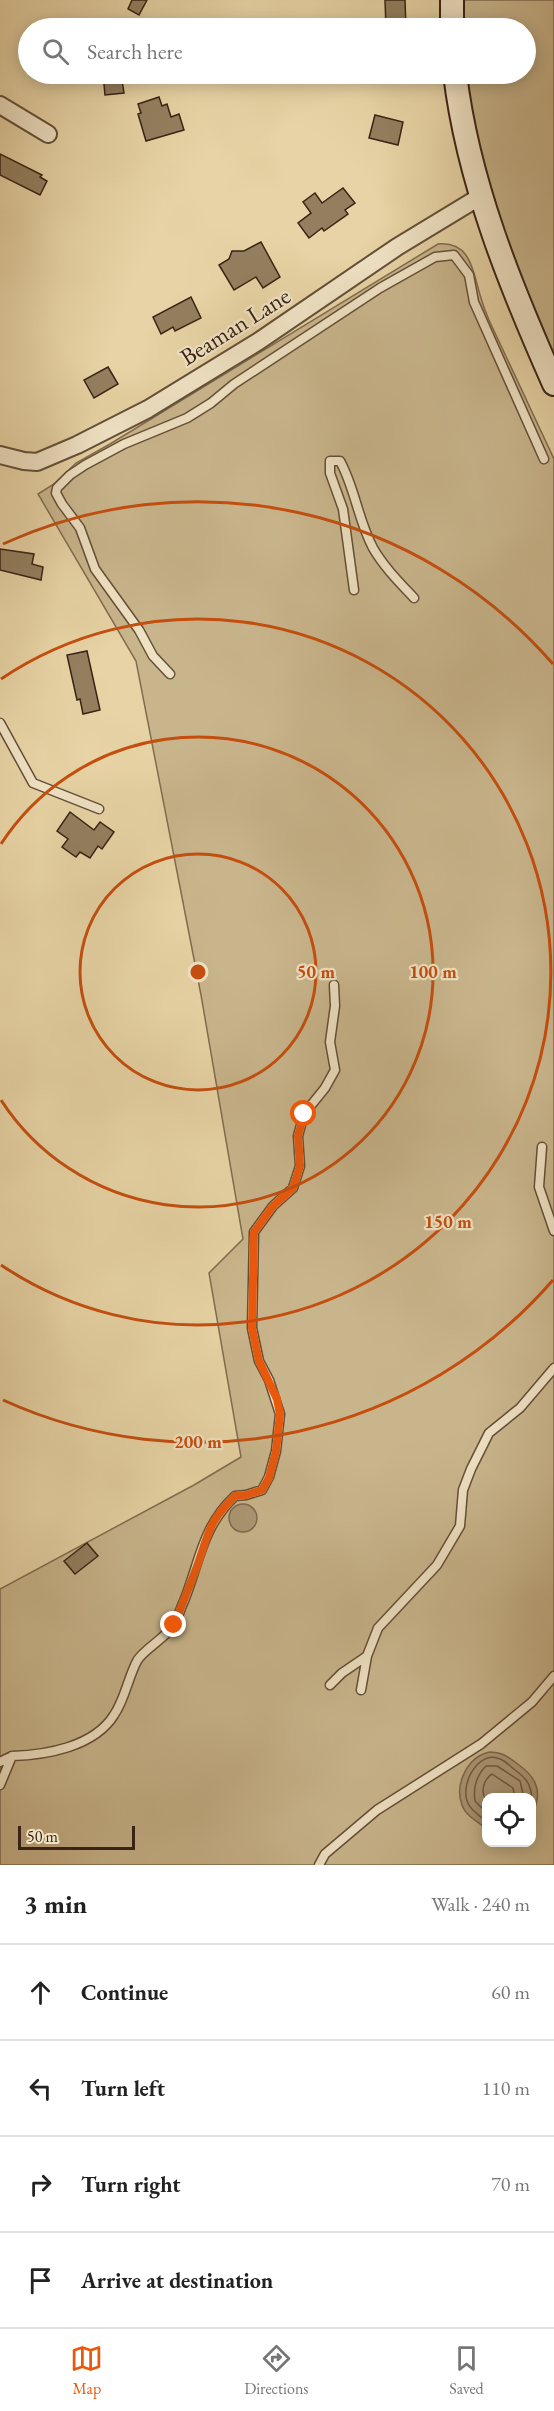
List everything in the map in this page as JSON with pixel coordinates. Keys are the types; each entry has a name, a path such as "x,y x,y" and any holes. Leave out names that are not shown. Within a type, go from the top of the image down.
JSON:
{"street":[{"path":"452,0 452,18"},
{"path":"457,84 465,133 481,196 505,268 554,384"},
{"path":"0,105 48,134"},
{"name":"Beaman Lane","path":"0,455 37,462 78,445 148,409 268,335 397,247 481,196"}],"lane":[{"path":"170,674 153,656 139,630 95,569 80,528 62,504 56,493 57,488 85,465 124,444 187,418 211,403 234,384 380,288 435,257 454,255 469,274 474,302 544,459"},
{"path":"354,590 343,509 330,473 330,461 340,461 349,477 372,546 387,571 414,598"},
{"path":"0,723 33,783 99,809"},
{"path":"0,1762 12,1756 35,1755 91,1738 113,1717 138,1659 174,1625 206,1534 220,1510 235,1496 262,1490 269,1478 276,1451 280,1414 277,1399 259,1361 252,1328 254,1232 273,1206 293,1188 300,1166 298,1136 304,1114 325,1088 335,1070 330,1042 335,1006 334,985"},
{"path":"542,1147 539,1187 554,1231"},
{"path":"361,1690 367,1656 378,1628 437,1565 460,1526 463,1490 489,1433 520,1408 554,1368"},
{"path":"330,1685 342,1673 367,1656"},
{"path":"319,1865 325,1854 377,1810 481,1744 532,1702 554,1676"},
{"path":"0,1785 12,1756"}],"shaded area":[{"path":"452,0 554,0 554,380 511,266 461,84 536,84 536,18 453,18"},
{"path":"438,244 449,244 458,248 469,260 489,320 554,459 554,1865 0,1865 0,1589 194,1485 241,1457 209,1273 243,1239 201,995 136,661 38,494 54,484 76,463"}],"water":[{"path":"243,1504 253,1508 257,1518 253,1528 243,1532 233,1528 229,1518 233,1508"},
{"path":"490,1752 499,1753 525,1770 534,1781 537,1793 536,1802 536,1793 482,1793 482,1825 472,1818 464,1809 460,1788 469,1765"}],"building":[{"path":"132,0 147,0 139,15 128,9"},
{"path":"385,0 405,0 406,18 386,18"},
{"path":"104,84 123,84 124,93 105,95"},
{"path":"159,97 162,106 167,104 171,117 179,114 184,130 146,141 138,114 141,113 138,104"},
{"path":"375,115 403,122 398,145 369,138"},
{"path":"0,154 42,175 40,177 47,181 40,195 0,175"},
{"path":"343,188 355,203 345,210 348,214 324,231 322,228 309,238 298,223 311,213 303,202 315,193 322,203"},
{"path":"261,242 280,277 263,288 256,277 234,290 219,265 229,259 232,251 244,251"},
{"path":"191,297 201,318 175,331 173,327 161,334 153,317"},
{"path":"108,367 118,384 94,398 84,380"},
{"path":"0,549 34,554 32,564 43,567 41,580 0,570"},
{"path":"87,651 100,710 83,714 80,699 77,700 67,655"},
{"path":"70,812 94,830 100,822 114,832 102,849 98,846 90,858 80,852 76,857 62,847 68,839 57,831"},
{"path":"87,1543 98,1556 75,1574 64,1561"}],"route":[{"path":"174,1625 206,1534 220,1510 235,1496 262,1490 269,1478 276,1451 280,1414 277,1399 259,1361 252,1328 252,1255 254,1232 273,1206 293,1188 300,1166 298,1136 304,1114"}]}
